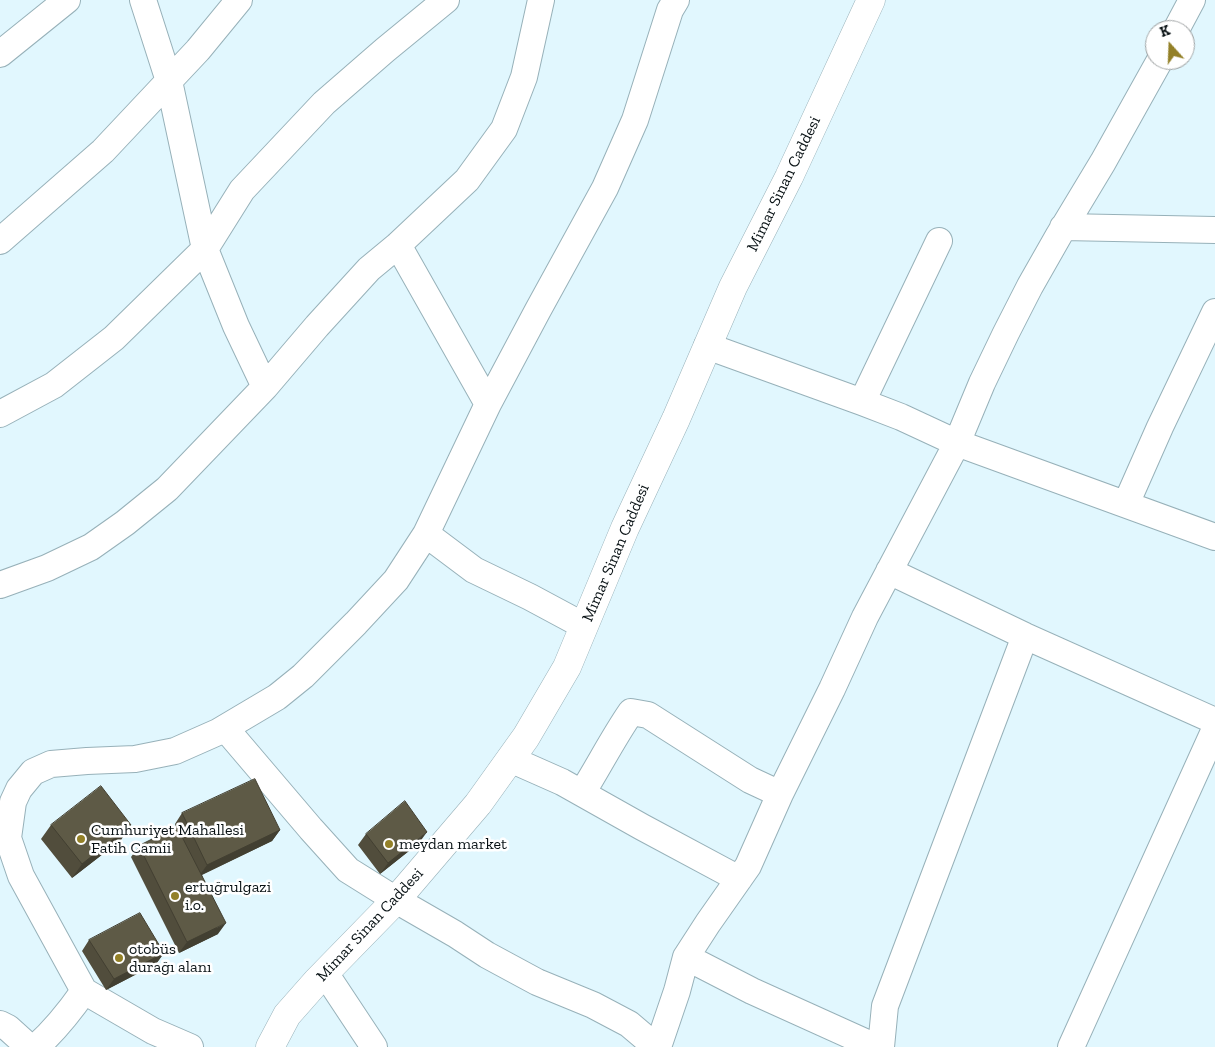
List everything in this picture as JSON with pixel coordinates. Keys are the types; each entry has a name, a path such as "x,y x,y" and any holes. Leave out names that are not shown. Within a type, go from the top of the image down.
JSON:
{"street":[{"path":"0,54 67,0"},
{"path":"143,0 169,81 205,249 236,326 265,387"},
{"path":"0,242 103,150 198,50 239,0"},
{"path":"0,414 54,385 114,338 205,249 242,190 324,103 446,0"},
{"path":"0,585 47,568 91,547 125,523 167,489 265,387 369,269 398,245 467,180 504,129 524,77 541,0"},
{"path":"190,1047 148,1039 84,991 21,876 8,864 6,798 19,789 33,772 51,764 87,760 135,760 175,751 218,732 277,697 303,676 396,580 426,534 488,404 605,188 635,120 670,10 676,0"},
{"name":"Mimar Sinan Caddesi","path":"270,1047 287,1015 396,900 478,804 526,737 567,667 625,528 676,419 733,287 789,177 871,0"},
{"path":"1181,20 1192,0"},
{"path":"224,728 348,870 487,955 537,982 593,1005 629,1024 656,1047 677,991 686,957 708,922 748,866 780,794 865,617 957,443 982,383 1006,333 1063,227 1103,162 1154,70"},
{"path":"1063,227 1215,230"},
{"path":"862,402 938,241"},
{"path":"398,245 488,404"},
{"path":"1126,504 1160,427 1215,312"},
{"path":"707,346 862,402 957,443 1215,537"},
{"path":"426,534 474,570 584,626"},
{"path":"890,571 1025,636 1215,721"},
{"path":"881,1047 884,1006 1025,636"},
{"path":"582,793 631,712 648,715 750,780 780,794"},
{"path":"1071,1047 1215,729"},
{"path":"510,759 562,782 739,879"},
{"path":"686,957 752,991 876,1047"},
{"path":"325,973 374,1047"},
{"path":"36,1047 74,1006 84,991"},
{"path":"0,1024 8,1028 29,1047"}],"building":[{"path":"255,779 280,830 207,865 182,813"},
{"name":"Cumhuriyet Mahallesi Fatih Camii","path":"101,786 131,825 82,864 51,825"},
{"name":"meydan market","path":"405,801 427,832 388,863 366,834"},
{"name":"ertuğrulgazi i.o.","path":"177,827 226,923 187,942 139,846"},
{"name":"otobüs durağı alanı","path":"140,913 164,953 114,979 89,940"}],"place":[{"name":"Cumhuriyet Mahallesi Fatih Camii","path":"81,839"},
{"name":"meydan market","path":"389,844"},
{"name":"ertuğrulgazi i.o.","path":"175,896"},
{"name":"otobüs durağı alanı","path":"119,958"}]}
